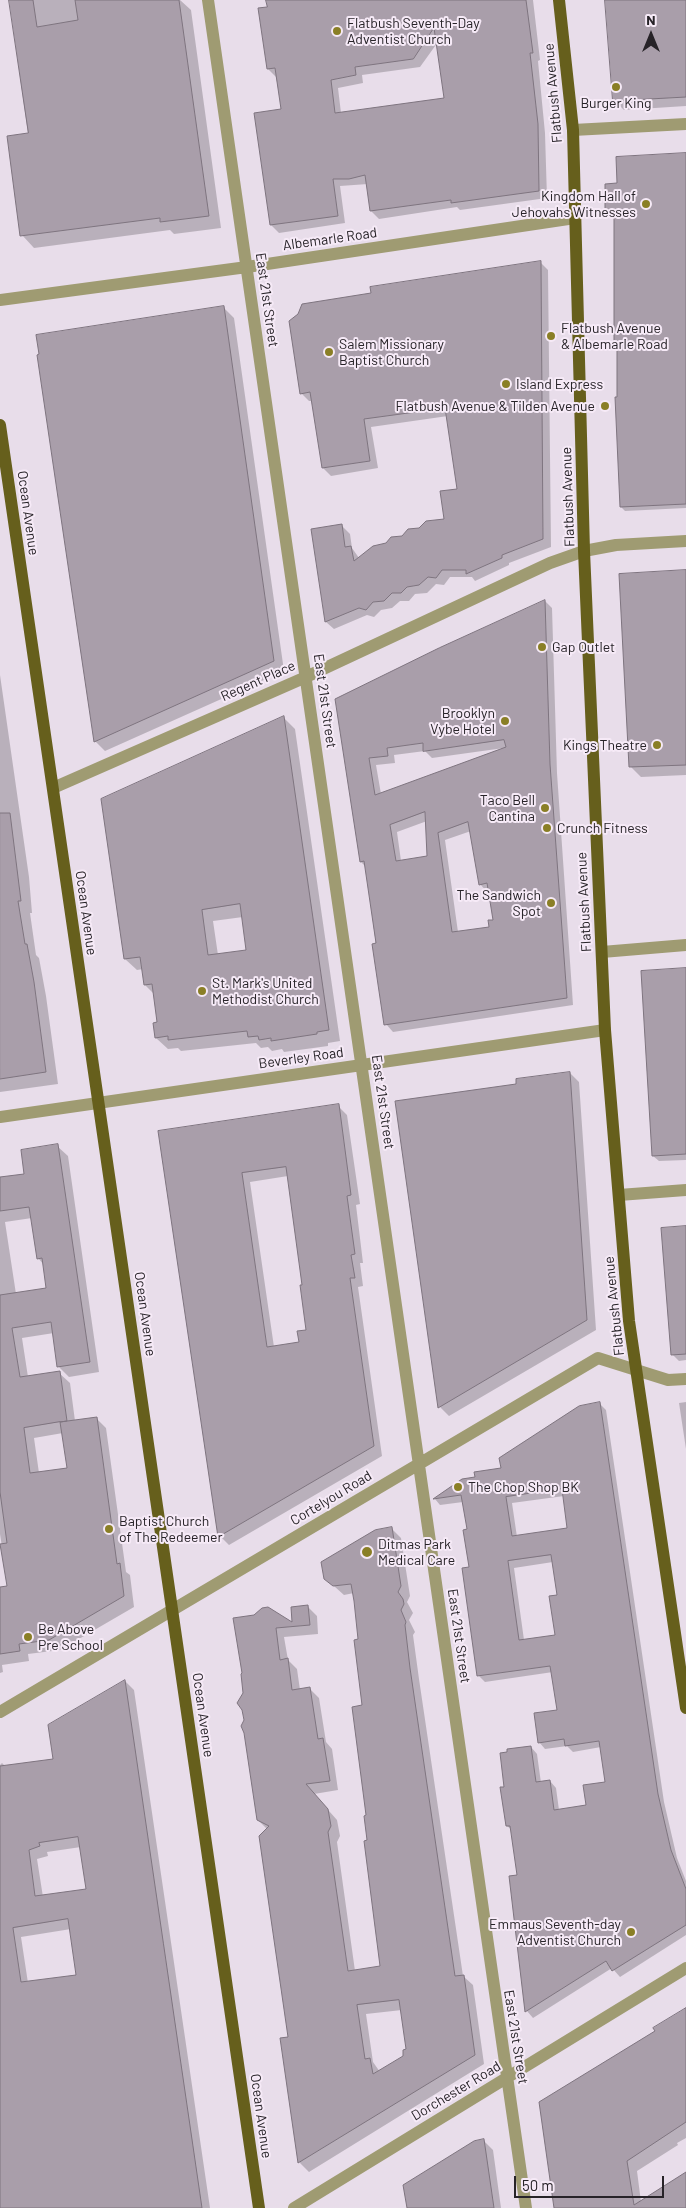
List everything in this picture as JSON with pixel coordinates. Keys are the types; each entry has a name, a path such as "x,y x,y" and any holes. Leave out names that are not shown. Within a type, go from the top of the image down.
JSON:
{"main road":[{"name":"Flatbush Avenue","path":"559,0 573,130 584,551 606,1030 629,1321 686,1708"},
{"name":"Ocean Avenue","path":"0,424 98,1103 174,1609 259,2208"}],"street":[{"name":"East 21st Street","path":"208,0 526,2208"},
{"path":"573,130 686,124"},
{"name":"Albemarle Road","path":"0,300 247,267 575,218"},
{"name":"Regent Place","path":"53,788 306,677 550,562 584,551 616,545 686,541"},
{"path":"602,952 686,945"},
{"name":"Beverley Road","path":"0,1117 606,1030"},
{"path":"620,1195 686,1190"},
{"name":"Cortelyou Road","path":"0,1712 598,1358 668,1380 686,1379"},
{"name":"Dorchester Road","path":"294,2208 686,1968"}],"building":[{"path":"9,0 33,0 37,27 78,20 75,0 179,0 209,216 160,222 160,218 20,236 7,136 28,133"},
{"path":"266,0 526,0 533,53 530,53 538,124 539,191 451,203 451,200 370,211 365,175 349,179 333,179 338,216 270,225 254,113 281,109 275,68 267,69 258,8 267,7","holes":["434,28 444,98 335,113 331,80 356,75 355,67 413,59"]},
{"path":"605,0 686,0 686,97 613,101"},
{"path":"686,153 686,504 620,507 615,397 617,397 617,342 614,342 614,215 605,215 605,184 617,183 616,157"},
{"path":"541,261 543,539 502,555 502,558 466,574 466,570 442,570 436,578 428,577 419,585 407,587 401,593 392,593 384,601 373,602 366,610 359,608 325,622 311,529 342,524 345,547 351,546 354,561 373,546 386,543 391,537 402,536 408,529 419,528 426,521 444,519 440,491 457,489 445,408 364,419 370,461 322,468 310,392 300,394 289,321 298,314 302,304 371,293 370,287"},
{"path":"224,306 274,661 94,742 37,355 39,354 36,335"},
{"path":"686,570 686,765 629,767 619,574"},
{"path":"545,600 550,764 567,998 384,1025 372,944 376,943 364,861 360,862 335,699 439,648","holes":["504,740 506,747 375,795 369,758 388,756 387,748 423,743 423,751","425,812 427,856 396,861 390,825","468,822 479,885 487,883 493,920 488,920 489,927 452,932 438,833"]},
{"path":"284,716 329,1030 317,1032 317,1034 271,1041 271,1038 259,1040 258,1036 248,1037 247,1031 168,1040 168,1036 155,1038 153,1023 157,1022 152,984 144,985 140,957 124,959 101,799","holes":["240,904 246,950 208,955 202,910"]},
{"path":"0,813 10,813 21,901 18,901 34,982 46,1072 0,1079"},
{"path":"686,968 686,1154 652,1156 641,971"},
{"path":"570,1072 587,1320 438,1408 395,1101 516,1084 516,1079"},
{"path":"339,1104 351,1195 347,1196 355,1254 351,1255 355,1278 350,1278 374,1446 218,1537 158,1131","holes":["286,1167 302,1285 300,1285 306,1330 297,1331 299,1342 267,1347 242,1173"]},
{"path":"58,1144 90,1362 57,1367 51,1322 12,1328 20,1377 60,1371 67,1421 60,1422 97,1417 117,1564 120,1563 124,1596 49,1640 19,1644 20,1651 0,1654 0,1587 7,1586 0,1544 7,1543 0,1492 0,1295 46,1288 42,1258 37,1259 29,1207 0,1211 0,1177 24,1174 21,1150","holes":["60,1422 67,1468 30,1473 24,1428"]},
{"path":"686,1226 686,1354 671,1355 661,1228"},
{"path":"600,1402 658,1794 671,1850 686,1889 686,1925 612,1971 606,1961 525,2012 509,1876 517,1875 510,1826 506,1826 500,1787 504,1787 500,1753 507,1752 507,1749 531,1746 536,1782 550,1780 554,1810 586,1805 583,1785 605,1782 599,1741 565,1746 564,1739 538,1743 534,1713 557,1710 550,1666 477,1676 462,1568 469,1567 463,1530 467,1529 461,1495 433,1499 462,1479 475,1477 474,1472 501,1468 499,1458 579,1406","holes":["562,1489 567,1528 512,1536 506,1497","551,1555 557,1595 549,1596 555,1635 519,1640 508,1561"]},
{"path":"392,1527 401,1586 398,1592 404,1604 401,1610 406,1622 410,1668 455,1976 464,1975 475,2055 298,2163 280,2038 288,2037 259,1836 269,1826 257,1820 244,1733 241,1726 244,1720 242,1710 237,1703 243,1693 242,1673 233,1618 254,1615 262,1608 268,1607 292,1622 291,1607 308,1605 310,1625 276,1628 280,1660 288,1658 292,1690 310,1687 318,1739 323,1738 330,1781 306,1784 328,1809 331,1826 328,1832 348,1971 380,1966 364,1841 367,1840 364,1816 366,1815 352,1707 362,1705 354,1640 358,1639 354,1601 351,1584 333,1586 324,1579 321,1562 375,1530","holes":["399,2000 406,2049 403,2050 403,2056 373,2074 370,2058 365,2059 357,2005"]},
{"path":"125,1680 202,2208 0,2208 0,1766 53,1759 48,1725","holes":["78,1837 86,1889 35,1896 29,1850 40,1846 39,1843","68,1919 76,1975 21,1982 13,1928"]},
{"path":"686,2008 686,2122 627,2161 634,2205 686,2172 686,2208 554,2208 539,2102 655,2031 653,2028"},
{"path":"484,2139 494,2208 407,2208 403,2185 474,2141"}],"place":[{"name":"Flatbush Seventh-Day Adventist Church","path":"337,31"},
{"name":"Burger King","path":"616,87"},
{"name":"Kingdom Hall of Jehovahs Witnesses","path":"646,204"},
{"name":"Flatbush Avenue & Albemarle Road","path":"551,336"},
{"name":"Salem Missionary Baptist Church","path":"329,352"},
{"name":"Island Express","path":"506,384"},
{"name":"Flatbush Avenue & Tilden Avenue","path":"605,406"},
{"name":"Gap Outlet","path":"542,647"},
{"name":"Brooklyn Vybe Hotel","path":"505,721"},
{"name":"Kings Theatre","path":"657,745"},
{"name":"Taco Bell Cantina","path":"545,808"},
{"name":"Crunch Fitness","path":"547,828"},
{"name":"The Sandwich Spot","path":"551,903"},
{"name":"St. Mark's United Methodist Church","path":"202,991"},
{"name":"The Chop Shop BK","path":"458,1487"},
{"name":"Baptist Church of The Redeemer","path":"109,1529"},
{"name":"Ditmas Park Medical Care","path":"367,1552"},
{"name":"Be Above Pre School","path":"28,1637"},
{"name":"Emmaus Seventh-day Adventist Church","path":"631,1932"}]}
